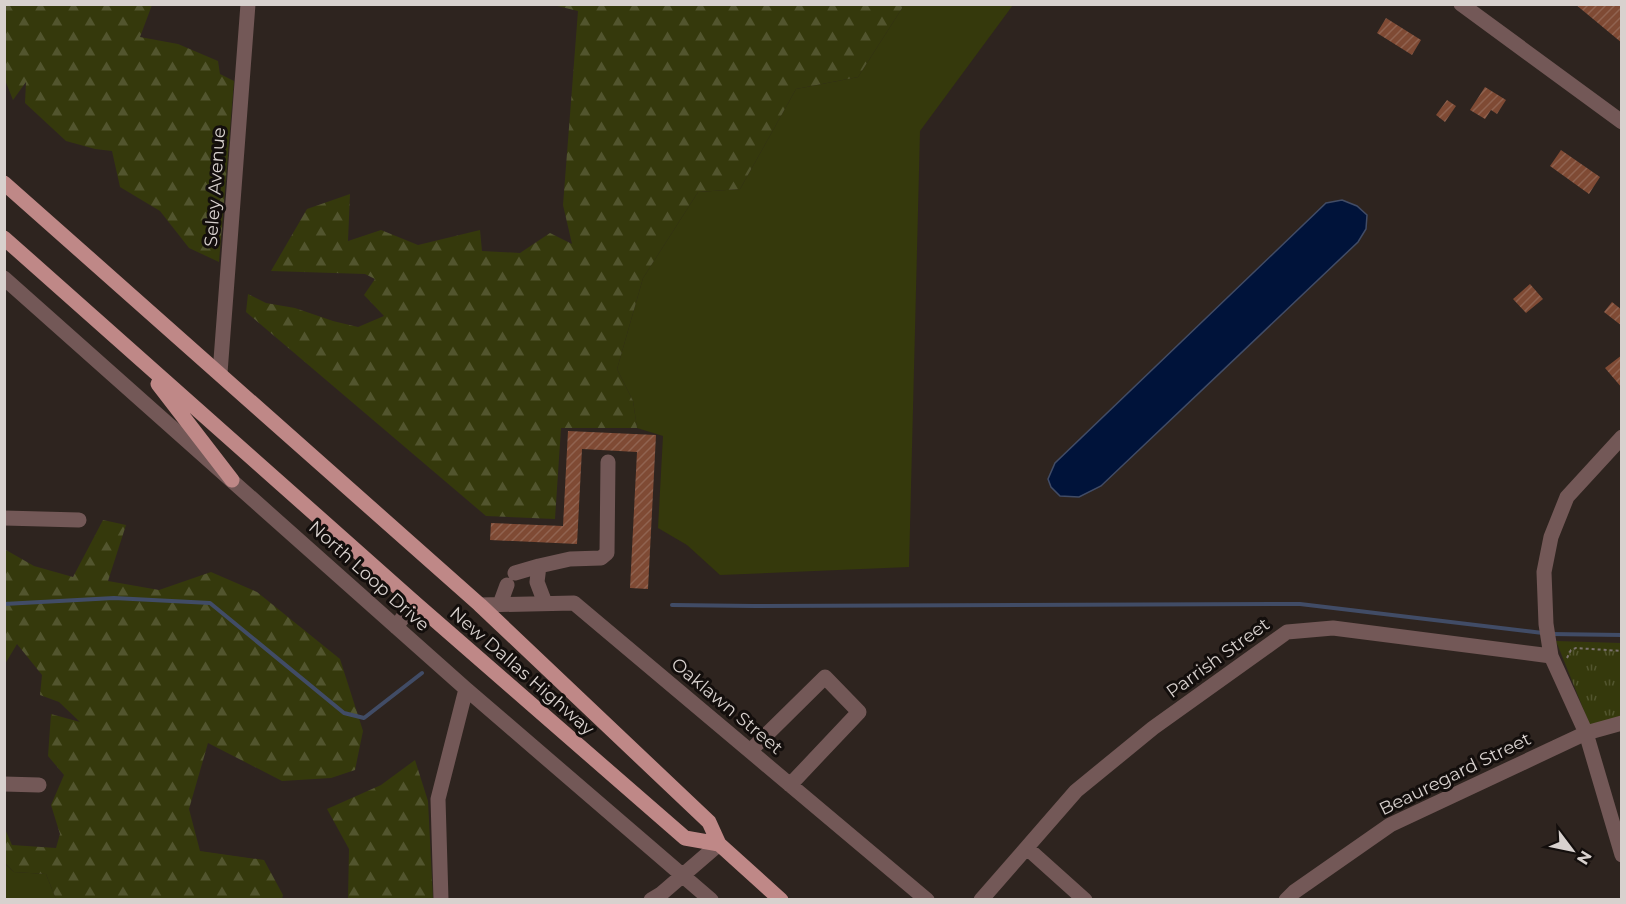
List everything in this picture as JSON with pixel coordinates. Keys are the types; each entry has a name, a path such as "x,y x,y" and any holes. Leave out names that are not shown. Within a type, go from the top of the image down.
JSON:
{"main road":[{"path":"4,183 480,605"},
{"name":"North Loop Drive","path":"4,238 309,509"},
{"path":"135,356 232,480"},
{"name":"New Dallas Highway","path":"309,509 685,838 719,844"},
{"name":"New Dallas Highway","path":"480,605 709,822 719,844 781,900"}],"street":[{"name":"Seley Avenue","path":"220,373 248,4"},
{"path":"1461,4 1622,122"},
{"name":"North Loop Drive","path":"4,278 466,689 682,874 705,898"},
{"path":"1622,437 1567,497 1551,537 1544,572 1545,624 1551,652 1586,733 1622,855"},
{"path":"500,604 511,579 539,566 570,559 601,558 607,553 608,462"},
{"path":"4,518 79,520"},
{"path":"539,566 537,582 545,603"},
{"path":"396,627 414,602"},
{"name":"Oaklawn Street","path":"480,605 574,603 927,900"},
{"name":"Parrish Street","path":"981,900 1076,791 1153,728 1287,632 1333,628 1551,652"},
{"path":"750,751 825,677 860,712 790,785"},
{"path":"441,900 438,799 466,689"},
{"path":"1586,733 1622,723"},
{"name":"Beauregard Street","path":"1286,900 1294,892 1390,825 1586,733"},
{"path":"4,784 39,785"},
{"path":"659,898 682,874 719,844"},
{"path":"1027,848 1085,900"}],"path":[{"path":"1567,660 1571,650 1576,648 1622,651"}],"green space":[{"path":"4,5 152,5 140,37 178,44 218,61 220,74 234,81 219,262 189,248 160,211 120,187 112,151 66,141 25,103 26,82 13,100 5,80"},
{"path":"553,5 904,5 858,77 796,89 740,189 698,192 643,278 617,369 633,401 637,428 561,428 555,519 486,516 246,312 248,294 266,303 295,308 358,327 384,316 364,295 375,279 365,274 271,271 307,209 350,194 348,241 381,230 418,245 480,230 482,251 520,253 550,233 572,244 563,205 578,11"},
{"path":"904,5 1013,5 920,131 909,567 720,575 687,545 658,528 663,436 637,428 633,401 617,369 643,278 698,192 740,189 796,89 858,77"},
{"path":"103,520 126,525 108,581 159,590 211,572 257,592 340,659 363,731 355,770 331,778 282,781 208,743 189,809 200,851 264,860 283,895 282,899 56,899 46,874 14,872 5,863 5,829 12,845 56,848 60,834 51,805 64,775 48,756 51,714 80,722 59,702 40,695 42,675 17,644 5,664 5,551 34,566 73,577"},
{"path":"1556,641 1621,643 1621,718 1591,728"},
{"path":"415,760 428,801 433,899 348,899 349,849 327,809 381,785"},
{"path":"4,863 14,872 46,874 56,899 5,899"}],"water":[{"path":"1342,200 1357,206 1367,215 1366,229 1358,242 1101,486 1079,497 1060,496 1051,487 1048,479 1055,463 1326,203"}],"building":[{"path":"1575,4 1622,4 1622,43"},
{"path":"1386,18 1421,40 1412,55 1377,33"},
{"path":"1485,87 1506,100 1497,114 1491,110 1485,119 1470,110"},
{"path":"1447,100 1456,106 1445,122 1436,115"},
{"path":"1561,150 1600,177 1589,194 1550,166"},
{"path":"1530,284 1543,299 1526,313 1513,299"},
{"path":"1612,302 1622,310 1622,326 1604,312"},
{"path":"1622,355 1622,388 1605,368"},
{"path":"568,431 656,435 648,589 630,588 637,452 582,449 577,544 490,540 491,523 563,526"}],"waterway":[{"path":"4,604 114,598 210,603 344,713 364,718 422,673"},
{"path":"672,605 1300,604 1543,633"},
{"path":"1550,634 1622,635"}]}
